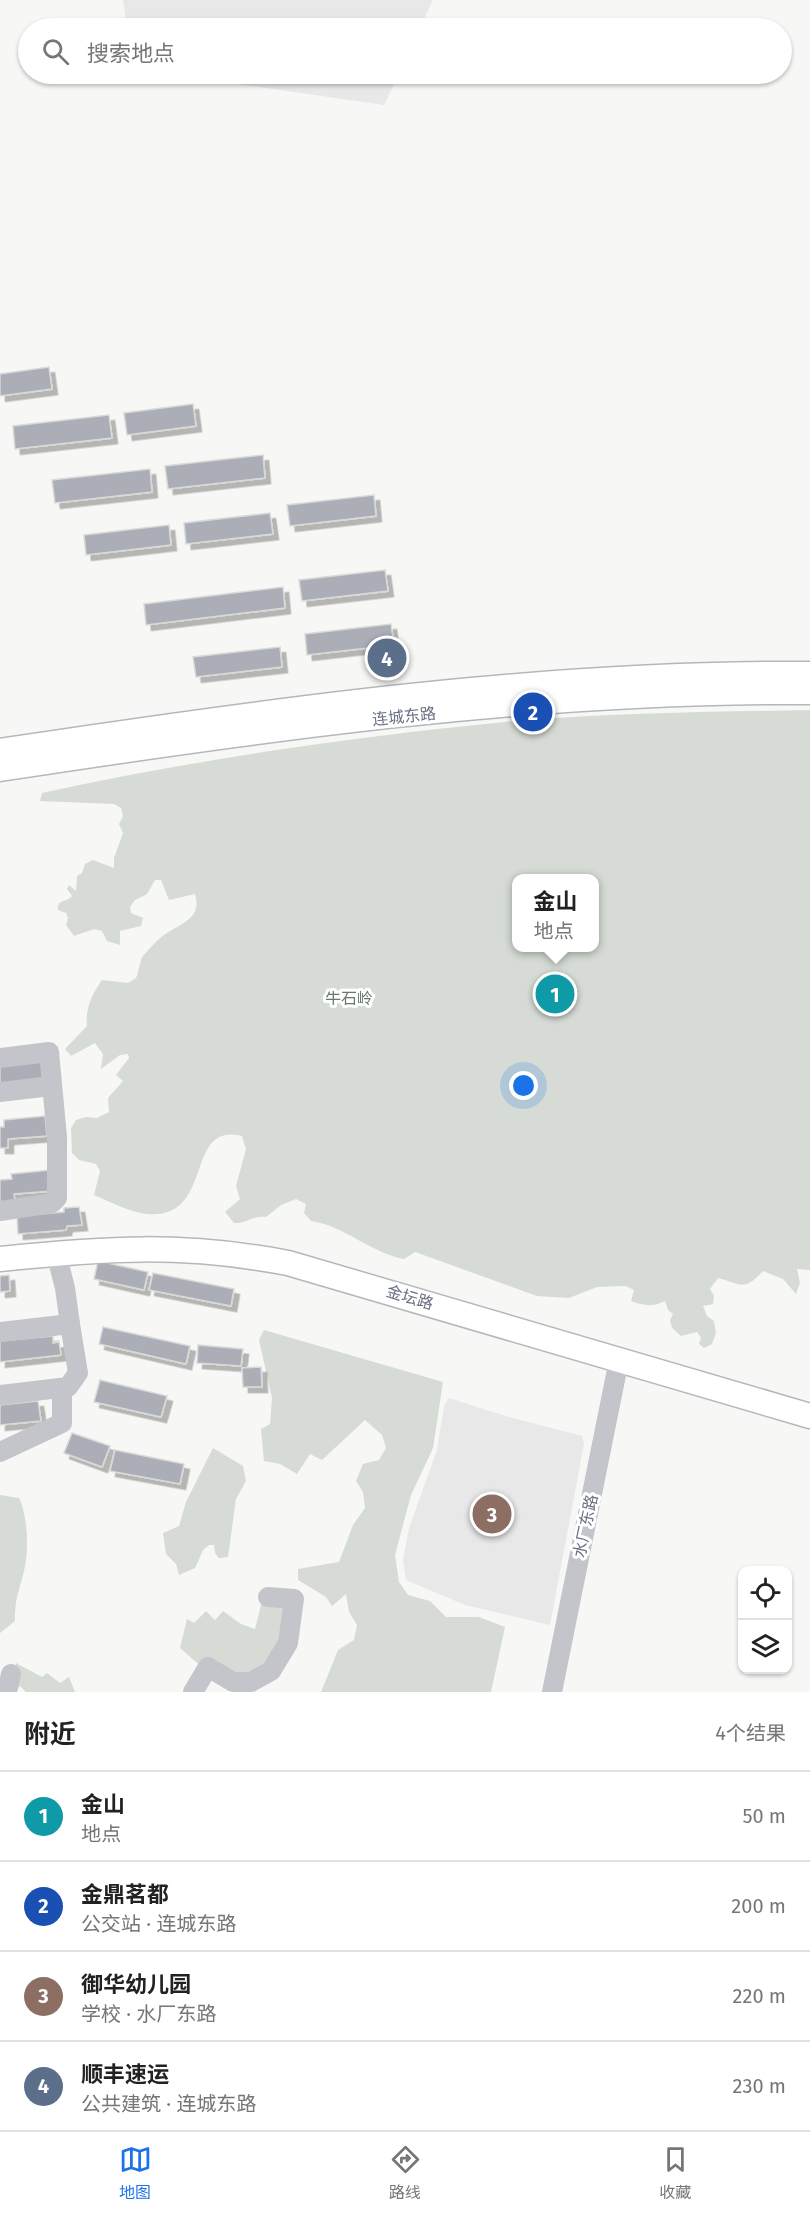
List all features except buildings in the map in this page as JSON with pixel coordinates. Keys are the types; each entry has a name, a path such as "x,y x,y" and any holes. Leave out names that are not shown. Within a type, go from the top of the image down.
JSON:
{"main road":[{"name":"连城东路","path":"0,752 226,719 474,691 616,680 810,674"},
{"name":"连城东路","path":"0,769 192,741 474,709 616,698 810,692"},
{"name":"金坛路","path":"0,1259 56,1253 151,1248 215,1251 267,1259 319,1270 810,1416"}],"street":[{"path":"0,1058 49,1052 57,1137 57,1198 52,1203 0,1211"},
{"path":"0,1092 51,1086"},
{"path":"0,1395 68,1387 78,1373 65,1288 56,1253"},
{"path":"0,1332 70,1324"},
{"name":"水厂东路","path":"552,1692 619,1360"},
{"path":"0,1452 62,1423 62,1388"},
{"path":"193,1692 208,1667 233,1682 251,1682 272,1671 288,1643 294,1599 268,1597"}],"shaded area":[{"path":"123,0 433,0 425,18 126,18"},
{"path":"238,84 394,84 384,105"},
{"path":"449,1398 582,1436 584,1444 550,1625 465,1605 406,1580 403,1560 409,1528 437,1450 444,1406"}],"green space":[{"name":"牛石岭","path":"810,710 810,1270 797,1269 800,1283 796,1294 783,1279 763,1271 751,1282 742,1285 718,1278 710,1289 714,1296 713,1304 703,1306 707,1316 714,1321 716,1333 712,1344 704,1348 699,1344 701,1338 697,1332 681,1336 672,1328 670,1320 673,1314 668,1310 665,1301 648,1305 631,1301 634,1290 626,1286 597,1287 569,1298 537,1296 415,1252 404,1259 392,1256 335,1228 311,1221 304,1213 306,1204 296,1199 281,1205 266,1217 234,1223 225,1212 240,1199 236,1186 246,1149 242,1136 224,1135 212,1143 204,1156 192,1188 183,1202 168,1212 140,1213 94,1195 100,1171 96,1164 79,1160 72,1153 71,1128 76,1120 86,1117 97,1118 109,1112 108,1098 123,1081 116,1075 129,1058 128,1054 120,1055 101,1069 103,1054 95,1043 71,1056 65,1049 87,1026 90,1002 102,980 128,983 136,978 143,956 161,937 193,915 197,902 195,894 169,900 161,880 155,880 147,894 135,900 130,907 131,913 143,918 141,926 120,931 120,945 107,941 102,931 94,929 74,936 66,925 68,918 66,913 58,910 59,904 72,896 67,889 69,885 76,891 77,876 82,873 85,864 93,860 114,868 114,858 123,833 119,824 123,816 121,808 114,804 40,801 42,793 157,770 330,742 505,722 658,713"},
{"path":"264,1330 443,1382 433,1448 411,1495 395,1555 399,1582 408,1595 430,1601 446,1617 479,1617 505,1627 491,1692 321,1692 338,1650 354,1640 357,1625 349,1612 346,1594 332,1606 326,1597 298,1580 298,1569 339,1562 353,1525 365,1508 363,1492 356,1481 363,1464 379,1460 386,1448 382,1435 365,1420 322,1460 310,1454 297,1474 280,1464 264,1461 261,1429 270,1424 272,1398 259,1340"},
{"path":"213,1448 243,1466 246,1481 236,1499 228,1557 219,1558 215,1553 214,1545 209,1545 203,1550 195,1568 179,1575 176,1564 166,1554 163,1533 179,1526 186,1502"},
{"path":"0,1495 19,1498 26,1524 27,1544 26,1563 17,1600 15,1621 0,1633"},
{"path":"262,1601 290,1604 290,1617 269,1669 249,1678 203,1668 180,1648 187,1619 194,1623 206,1611 215,1620 223,1611 241,1624 255,1629"},
{"path":"16,1663 42,1677 47,1673 60,1683 69,1677 75,1692 26,1692 20,1686 14,1692 9,1692"}],"place":[{"name":"顺丰速运","path":"387,658"},
{"name":"金鼎茗都","path":"533,712"},
{"name":"金山","path":"555,994"},
{"name":"御华幼儿园","path":"492,1514"}]}
